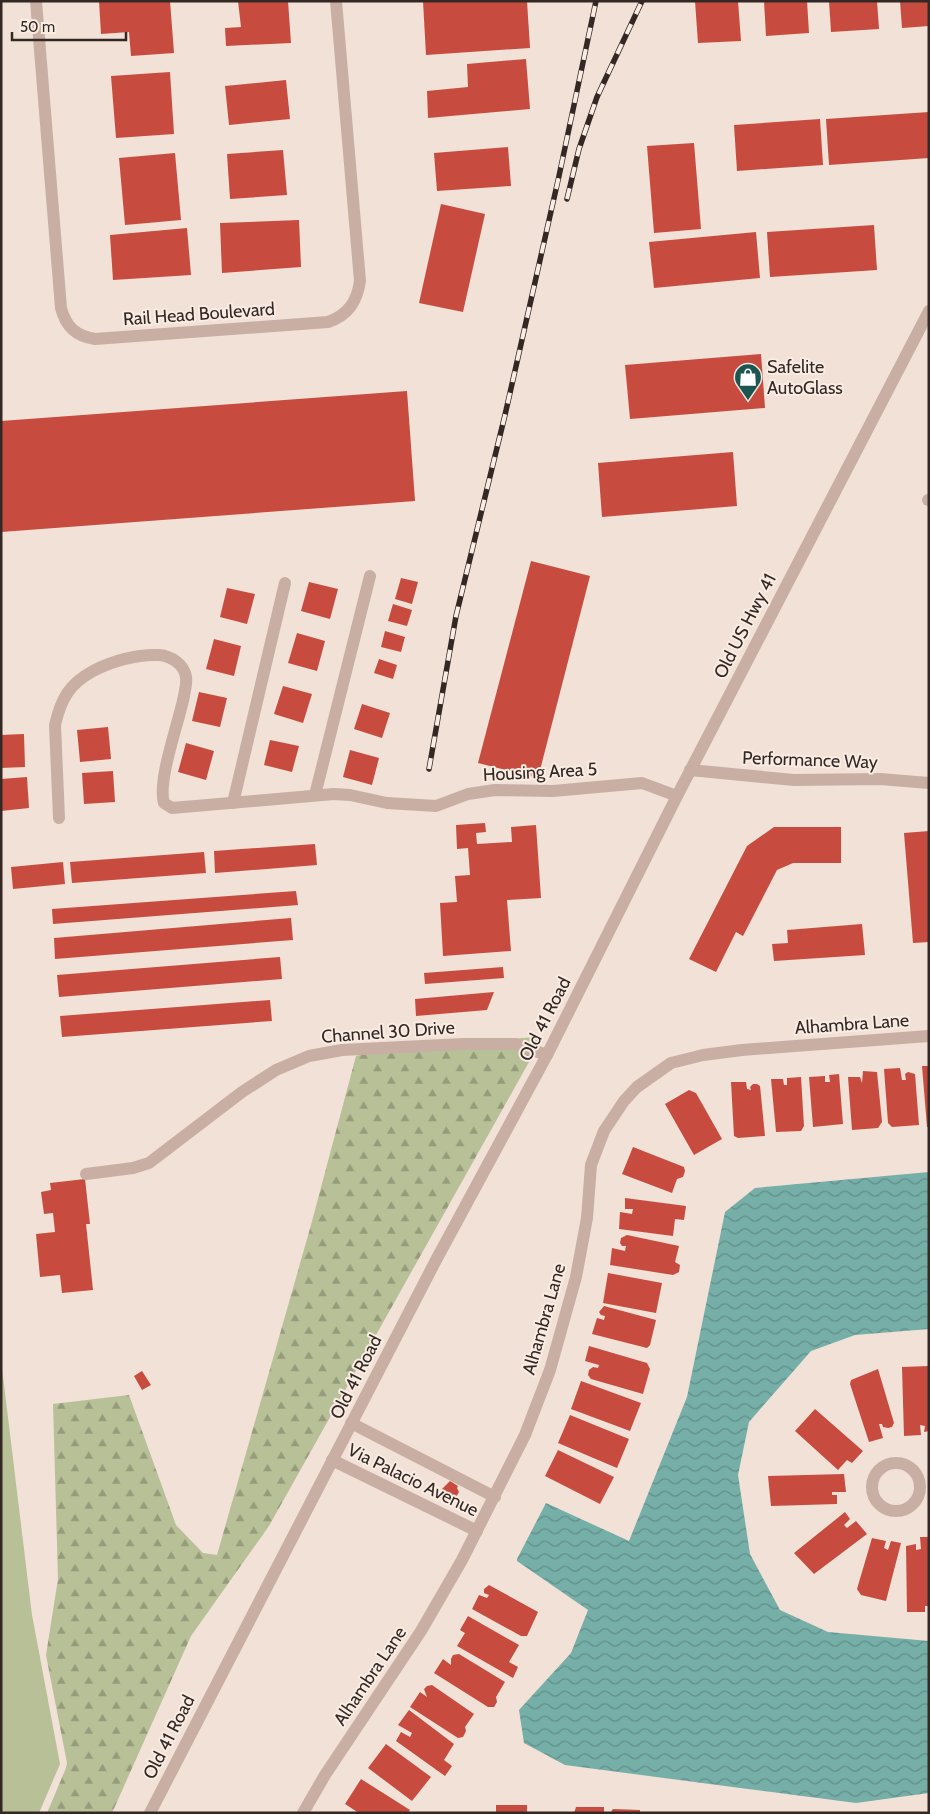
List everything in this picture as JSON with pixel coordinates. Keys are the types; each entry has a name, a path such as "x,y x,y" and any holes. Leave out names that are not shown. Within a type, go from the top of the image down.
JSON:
{"street":[{"name":"Rail Head Boulevard","path":"36,1 61,308 68,326 77,334 95,339 328,322 342,315 353,304 358,294 360,282 336,1"},
{"name":"Old US Hwy 41","path":"595,960 690,770 929,310"},
{"path":"315,795 370,576"},
{"path":"233,803 285,583"},
{"name":"Housing Area 5","path":"59,818 55,725 58,711 65,695 71,687 93,671 117,662 146,655 163,655 174,659 182,668 186,679 182,707 162,786 164,803 172,808 315,795 350,795 388,803 436,806 468,794 495,790 553,791 642,783 677,796"},
{"name":"Performance Way","path":"690,770 794,780 880,779 929,783"},
{"name":"Old 41 Road","path":"150,1813 351,1423 595,960"},
{"name":"Alhambra Lane","path":"303,1813 325,1775 421,1631 477,1531 525,1435 550,1370 576,1277 587,1218 591,1165 604,1131 637,1087 671,1063 703,1055 742,1050 929,1036"},
{"name":"Channel 30 Drive","path":"86,1174 133,1168 149,1163 242,1092 276,1070 310,1056 342,1050 463,1044 515,1044 546,1055"},
{"name":"Via Palacio Avenue","path":"351,1423 495,1497"},
{"name":"Via Palacio Avenue","path":"332,1460 477,1531"}],"green space":[{"path":"543,1037 269,1526 191,1636 112,1813 47,1813 67,1763 46,1655 58,1579 53,1404 129,1395 176,1525 203,1553 217,1555 311,1225 356,1056 411,1044"},
{"path":"1,1360 32,1615 60,1764 39,1813 1,1813"}],"water":[{"path":"929,1172 929,1329 855,1335 811,1351 749,1422 738,1475 750,1554 780,1610 828,1632 929,1641 929,1793 856,1803 565,1765 524,1743 519,1710 571,1653 588,1610 517,1561 517,1559 546,1503 629,1541 687,1397 725,1212 755,1188"}],"building":[{"path":"99,1 170,1 174,53 131,56 129,32 101,34"},
{"path":"238,1 288,1 291,43 226,46 225,28 241,27"},
{"path":"423,1 527,1 530,48 426,55"},
{"path":"695,1 738,1 741,41 698,43"},
{"path":"764,1 807,1 809,33 766,36"},
{"path":"829,1 877,1 879,29 831,32"},
{"path":"900,1 929,1 929,26 902,28"},
{"path":"526,59 530,109 428,118 427,91 468,87 467,64"},
{"path":"170,72 174,134 116,138 111,76"},
{"path":"286,80 290,119 229,125 225,86"},
{"path":"929,112 929,158 829,165 826,119"},
{"path":"820,119 823,165 737,171 734,125"},
{"path":"694,143 701,229 654,233 647,146"},
{"path":"508,147 511,186 437,191 434,153"},
{"path":"283,150 287,195 230,199 227,154"},
{"path":"175,153 181,220 125,225 119,158"},
{"path":"441,204 485,214 463,312 419,303"},
{"path":"299,220 301,267 222,273 220,223"},
{"path":"874,225 877,270 770,277 767,232"},
{"path":"187,228 191,275 113,280 110,235"},
{"path":"756,232 760,278 654,288 649,242"},
{"path":"761,354 765,408 630,419 625,365"},
{"path":"407,391 415,501 1,532 1,421"},
{"path":"733,452 737,506 602,517 598,463"},
{"path":"531,561 590,576 538,778 478,763"},
{"path":"401,578 418,582 412,604 395,599"},
{"path":"309,582 338,589 330,619 301,611"},
{"path":"227,588 255,594 247,624 220,617"},
{"path":"393,604 412,610 407,626 388,621"},
{"path":"385,631 405,637 401,652 381,647"},
{"path":"297,633 325,641 317,671 288,663"},
{"path":"214,639 241,646 234,676 206,669"},
{"path":"379,659 397,665 393,679 374,673"},
{"path":"283,686 312,694 303,723 274,714"},
{"path":"199,692 227,698 220,727 192,721"},
{"path":"362,704 390,713 382,738 354,729"},
{"path":"108,727 111,759 80,762 77,730"},
{"path":"24,734 25,767 1,768 1,735"},
{"path":"270,740 299,746 292,772 264,765"},
{"path":"186,743 214,751 206,780 178,772"},
{"path":"350,750 379,758 372,785 343,777"},
{"path":"113,771 115,802 84,804 82,773"},
{"path":"27,777 29,808 1,811 1,779"},
{"path":"485,823 486,832 476,833 477,844 512,842 511,827 536,825 541,898 507,900 511,951 443,956 440,903 457,902 455,876 470,875 468,848 457,849 456,825"},
{"path":"774,827 841,827 841,863 793,863 777,870 743,936 736,932 716,972 689,959 747,846"},
{"path":"929,831 929,942 913,943 904,833"},
{"path":"315,844 317,865 215,873 214,851"},
{"path":"204,852 206,873 72,883 70,862"},
{"path":"63,862 65,884 13,889 11,867"},
{"path":"296,891 298,905 53,924 52,909"},
{"path":"291,918 293,940 55,959 54,938"},
{"path":"862,924 865,955 774,961 772,944 788,943 787,930"},
{"path":"280,957 282,979 59,997 57,975"},
{"path":"503,967 504,978 425,984 424,973"},
{"path":"494,992 487,1010 416,1016 415,999"},
{"path":"270,1000 272,1021 62,1037 60,1016"},
{"path":"922,1066 929,1066 929,1127 927,1127"},
{"path":"900,1068 902,1080 906,1080 905,1074 908,1072 915,1074 919,1125 892,1127 888,1123 884,1069"},
{"path":"863,1071 877,1072 882,1122 878,1128 852,1130 848,1077 860,1077 862,1083"},
{"path":"839,1074 843,1124 813,1127 809,1077 825,1076 825,1082 830,1082 829,1075"},
{"path":"801,1077 804,1126 801,1131 776,1132 771,1079 783,1079 784,1085 787,1085 787,1078"},
{"path":"731,1082 746,1082 747,1089 751,1090 750,1087 753,1084 760,1086 765,1136 738,1138 734,1136"},
{"path":"689,1090 696,1093 722,1139 694,1155 665,1104"},
{"path":"633,1147 684,1167 683,1177 677,1179 672,1193 622,1174"},
{"path":"85,1179 90,1224 86,1224 93,1290 62,1293 60,1275 40,1277 36,1234 55,1232 53,1213 44,1214 41,1192 51,1190 50,1183"},
{"path":"625,1198 686,1206 684,1220 675,1219 673,1236 619,1229 620,1212 632,1214 633,1209 625,1209"},
{"path":"627,1235 679,1246 675,1262 680,1265 679,1272 673,1275 610,1265 612,1248 625,1251 626,1246 622,1246 620,1243 621,1238"},
{"path":"608,1273 662,1283 656,1313 603,1303"},
{"path":"604,1306 656,1320 650,1345 647,1348 592,1334 597,1318 604,1320 605,1316 599,1312"},
{"path":"589,1346 647,1363 650,1369 643,1394 591,1379 588,1375 589,1370 593,1367 598,1368 599,1365 585,1361"},
{"path":"929,1366 929,1431 924,1432 925,1426 920,1425 921,1435 904,1436 902,1367"},
{"path":"878,1369 894,1423 892,1427 888,1428 879,1424 883,1438 869,1442 850,1384 851,1380"},
{"path":"142,1371 151,1385 142,1390 134,1376"},
{"path":"581,1381 641,1403 630,1431 571,1409"},
{"path":"815,1409 863,1451 852,1463 847,1460 838,1470 795,1431"},
{"path":"570,1415 629,1439 617,1468 558,1443"},
{"path":"558,1450 614,1477 600,1504 545,1476"},
{"path":"844,1474 846,1492 832,1492 832,1495 837,1495 837,1504 771,1506 768,1476"},
{"path":"450,1481 458,1486 459,1492 450,1501 442,1497 444,1494 442,1489"},
{"path":"845,1512 850,1519 844,1525 847,1528 856,1521 867,1534 814,1574 794,1553"},
{"path":"920,1537 929,1537 929,1606 925,1606 925,1612 907,1612 906,1546 916,1544 916,1550 921,1549"},
{"path":"872,1538 886,1541 884,1548 888,1550 891,1541 901,1543 886,1601 861,1595 857,1589"},
{"path":"489,1585 538,1612 527,1636 521,1636 472,1609 479,1595 487,1598 489,1595 484,1593 484,1589"},
{"path":"468,1616 519,1645 509,1662 518,1667 513,1678 457,1646 465,1633 460,1630"},
{"path":"459,1654 505,1682 496,1697 497,1702 494,1707 488,1707 434,1673 443,1659 451,1665 453,1655"},
{"path":"432,1685 474,1714 465,1727 466,1731 463,1737 458,1738 410,1707 420,1692 427,1697 424,1689"},
{"path":"409,1710 454,1744 444,1760 452,1766 445,1776 396,1741 401,1732 410,1737 412,1733 398,1725"},
{"path":"386,1744 431,1777 412,1801 368,1768"},
{"path":"361,1779 410,1810 408,1813 359,1813 345,1804"},
{"path":"496,1805 527,1805 527,1813 496,1813"},
{"path":"576,1807 604,1807 604,1813 574,1813"},
{"path":"613,1809 640,1810 640,1813 610,1813"}],"railway":[{"path":"429,769 456,616 505,415 596,1"},
{"path":"567,199 579,149 597,97 642,1"}],"place":[{"name":"Safelite AutoGlass","path":"748,401"}]}
